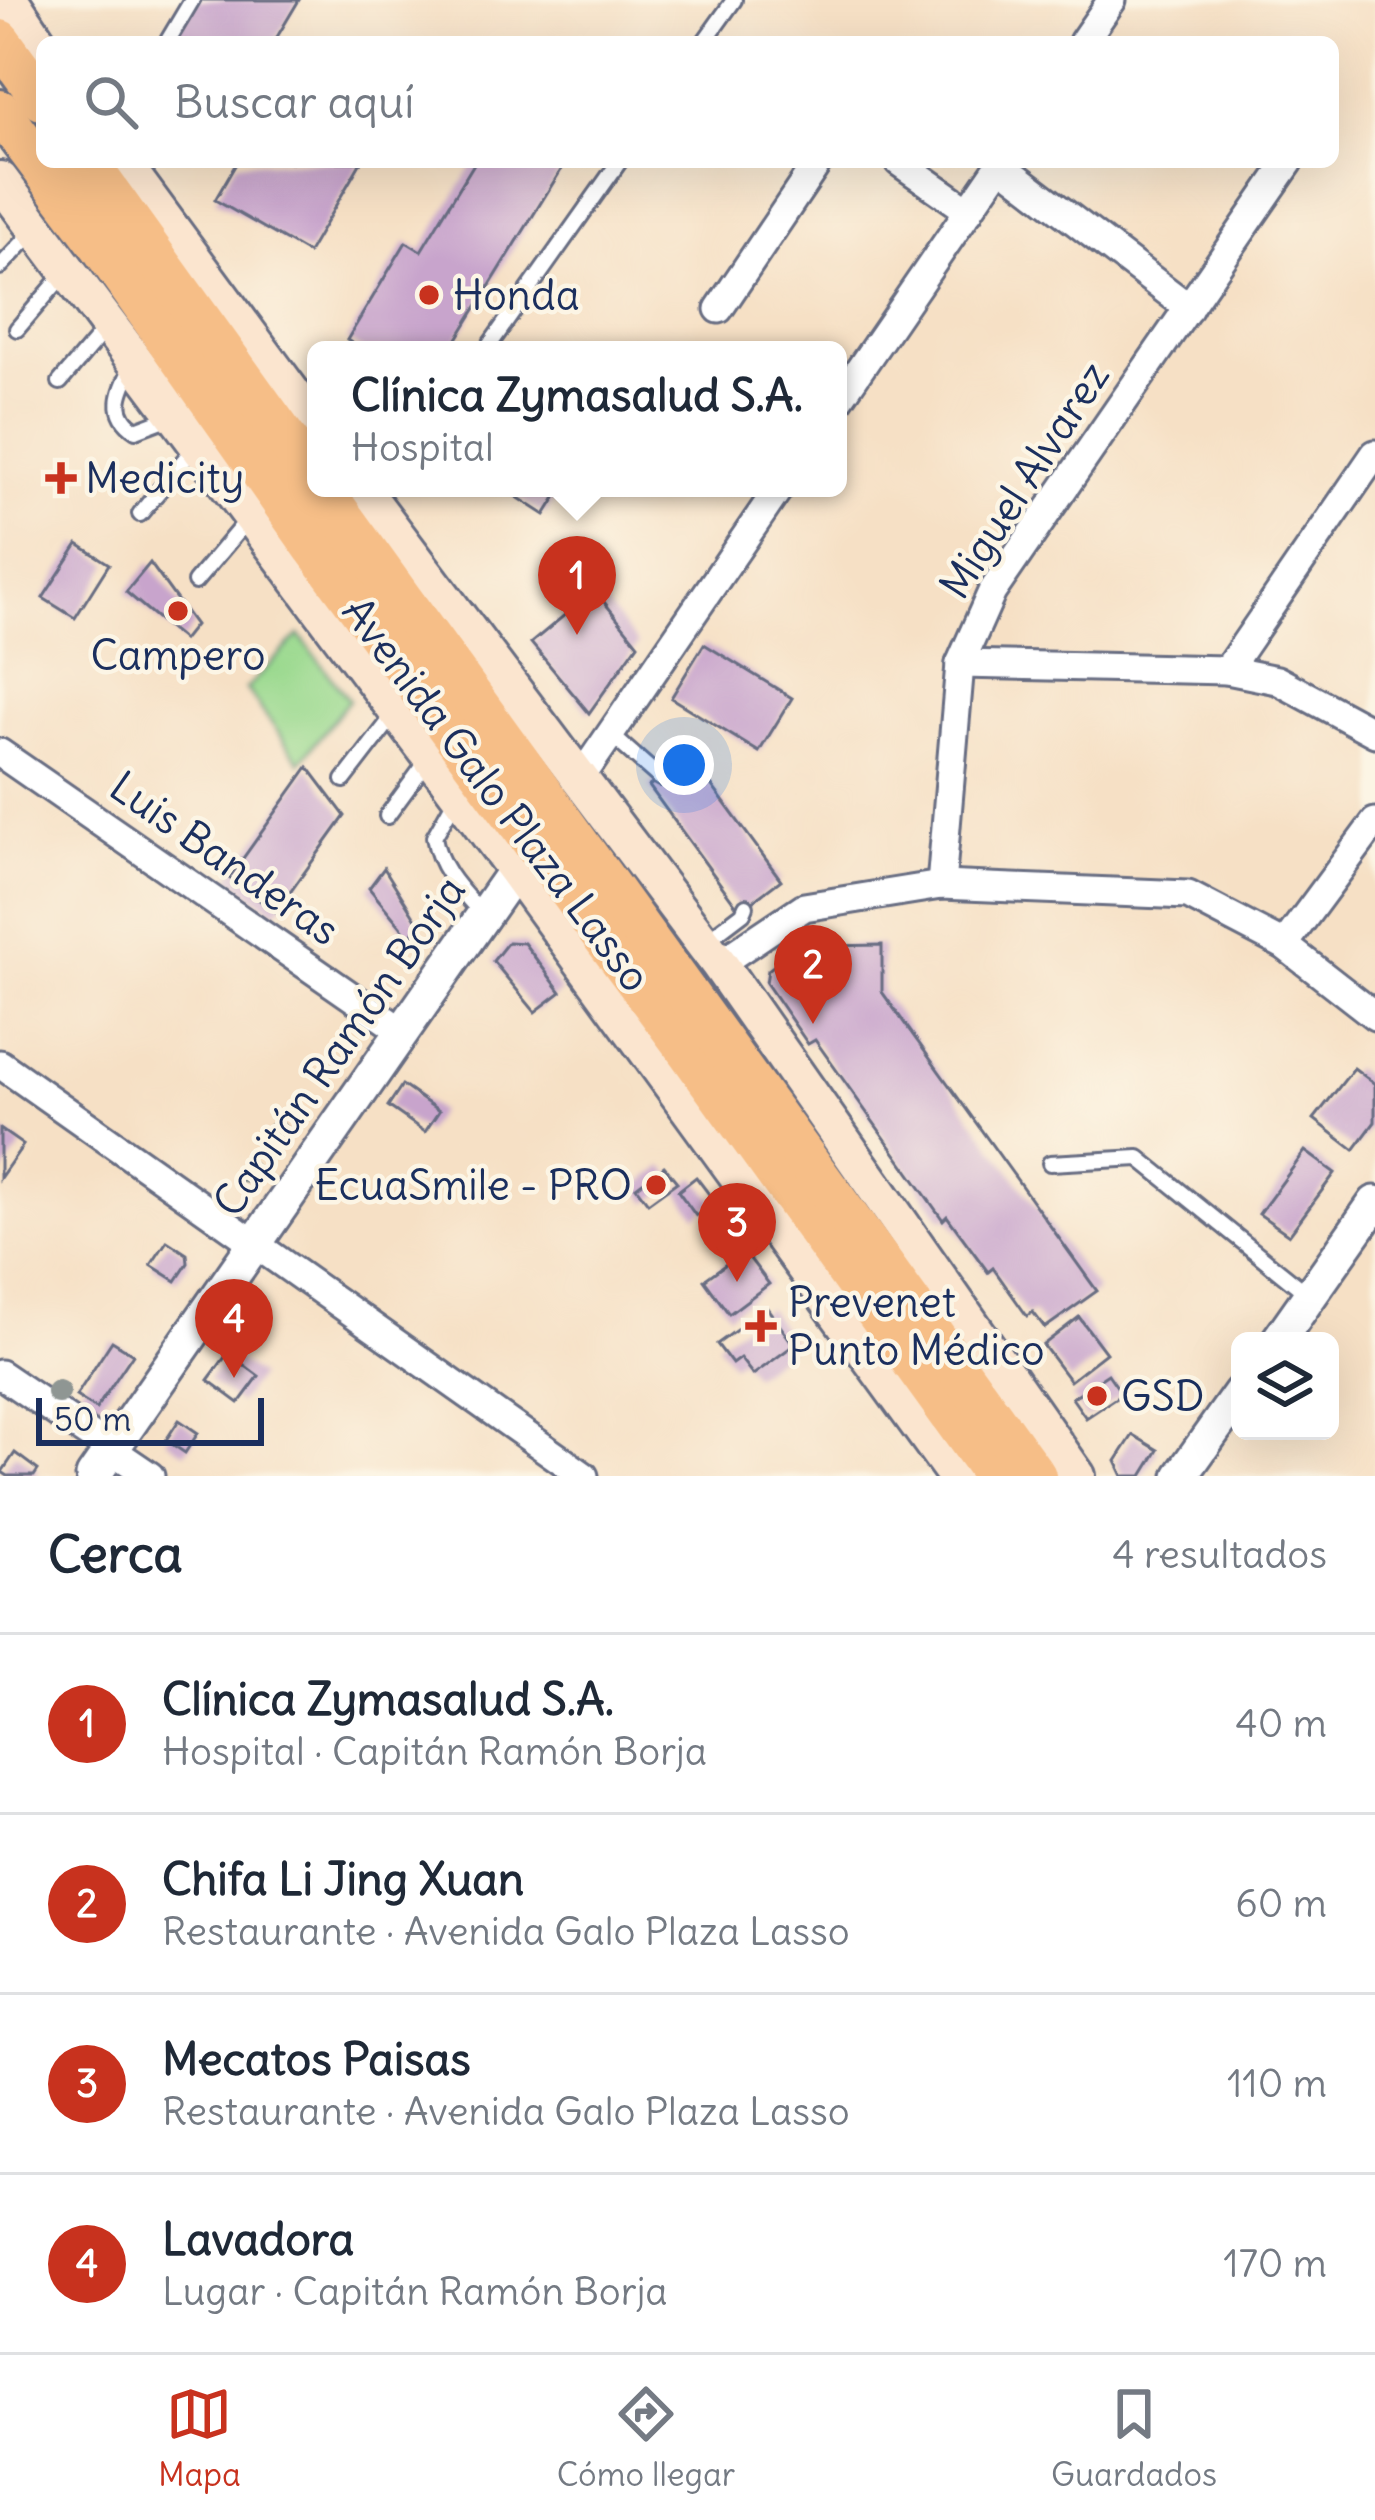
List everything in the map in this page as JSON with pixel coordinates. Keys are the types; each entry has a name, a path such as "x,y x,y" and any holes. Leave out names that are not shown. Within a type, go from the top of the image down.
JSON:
{"main road":[{"path":"10,0 36,39"},
{"path":"0,41 36,91"},
{"name":"Avenida Galo Plaza Lasso","path":"0,111 36,159"},
{"name":"Avenida Galo Plaza Lasso","path":"43,168 314,548 546,827 1036,1476"},
{"name":"Avenida Galo Plaza Lasso","path":"91,168 307,470"},
{"path":"126,168 307,414"},
{"name":"Avenida Galo Plaza Lasso","path":"2,186 458,794 546,827 710,954 1077,1476"},
{"name":"Avenida Galo Plaza Lasso","path":"326,497 546,827 995,1476"},
{"name":"Avenida Galo Plaza Lasso","path":"377,497 546,827 956,1476"}],"street":[{"path":"1087,36 1112,0"},
{"path":"719,309 814,168"},
{"path":"908,168 969,211"},
{"path":"847,388 998,168"},
{"path":"1007,168 1189,308"},
{"name":"Miguel Alvarez","path":"941,885 960,664 992,592 1285,168"},
{"path":"1227,670 1375,454"},
{"name":"Capitán Ramón Borja","path":"102,1462 258,1244 772,497"},
{"path":"960,664 1227,670 1277,680 1375,733"},
{"name":"Luis Banderas","path":"0,753 403,1032"},
{"path":"1284,945 1375,822"},
{"path":"710,954 804,907 941,885 1188,895 1284,945 1375,1016"},
{"path":"0,1064 584,1476"},
{"path":"1284,1332 1375,1203"},
{"path":"0,1374 102,1462 151,1476"},
{"path":"1180,1476 1231,1405"}],"lane":[{"path":"171,36 192,0"},
{"path":"708,36 734,0"},
{"path":"492,341 615,168"},
{"path":"0,267 36,228"},
{"path":"17,328 68,270"},
{"path":"60,382 109,325"},
{"path":"140,514 187,430"},
{"path":"195,582 251,515"},
{"path":"344,780 397,711"},
{"path":"610,734 660,778"},
{"path":"387,816 431,756"},
{"path":"458,794 434,837 437,857 483,915"},
{"path":"710,954 746,906"},
{"path":"1050,1163 1139,1158 1310,1296"}],"green space":[{"path":"299,635 349,700 300,762 246,689"}],"building":[{"path":"196,0 299,0 278,36 174,36"},
{"path":"234,168 358,168 308,253 215,200"},
{"name":"Honda","path":"471,168 562,168 456,341 347,340 406,242 421,251"},
{"path":"517,497 556,497 545,515"},
{"path":"78,544 109,564 75,618 43,598"},
{"path":"150,563 195,625 183,640 126,592"},
{"path":"600,597 638,644 589,713 531,643 567,613 572,619"},
{"path":"704,644 792,698 759,752 671,698"},
{"path":"690,756 781,880 740,911 649,786"},
{"path":"308,767 345,816 276,912 229,878"},
{"path":"384,868 419,924 410,938 369,888"},
{"path":"809,939 825,946 882,945 882,992 1097,1291 1045,1328 1033,1312 1027,1316 993,1268 988,1272 947,1216 943,1220 815,1040 808,1044 766,983 768,970"},
{"path":"508,942 524,943 561,992 535,1012 493,961"},
{"path":"1354,1068 1375,1084 1375,1122 1354,1150 1314,1119"},
{"path":"402,1085 439,1111 425,1132 388,1106"},
{"path":"0,1129 23,1145 0,1178"},
{"path":"1305,1151 1335,1173 1289,1235 1259,1214"},
{"name":"EcuaSmile - PRO","path":"664,1166 677,1182 648,1203 636,1187"},
{"path":"696,1177 715,1202 696,1216 678,1191"},
{"path":"167,1241 187,1254 188,1263 176,1281 151,1265"},
{"path":"744,1251 769,1284 729,1314 704,1280"},
{"name":"Prevenet Punto Médico","path":"767,1308 794,1345 753,1375 740,1358 732,1364 717,1344"},
{"path":"1079,1317 1106,1353 1070,1381 1043,1345"},
{"path":"112,1341 133,1354 96,1409 76,1396"},
{"path":"228,1353 259,1376 239,1403 208,1380"},
{"name":"GSD","path":"1108,1374 1122,1394 1086,1418 1072,1398"},
{"path":"179,1420 198,1433 185,1453 166,1440"},
{"path":"1133,1435 1158,1450 1142,1476 1123,1476 1116,1461"},
{"path":"15,1453 38,1470 34,1476 2,1472"}],"place":[{"name":"Honda","path":"429,295"},
{"name":"Medicity","path":"61,478"},
{"name":"Campero","path":"178,611"},
{"name":"Clínica Zymasalud S.A.","path":"577,635"},
{"name":"Chifa Li Jing Xuan","path":"813,1024"},
{"name":"EcuaSmile - PRO","path":"656,1185"},
{"name":"Mecatos Paisas","path":"737,1282"},
{"name":"Prevenet Punto Médico","path":"761,1326"},
{"name":"Lavadora","path":"234,1378"},
{"name":"GSD","path":"1097,1396"}]}
